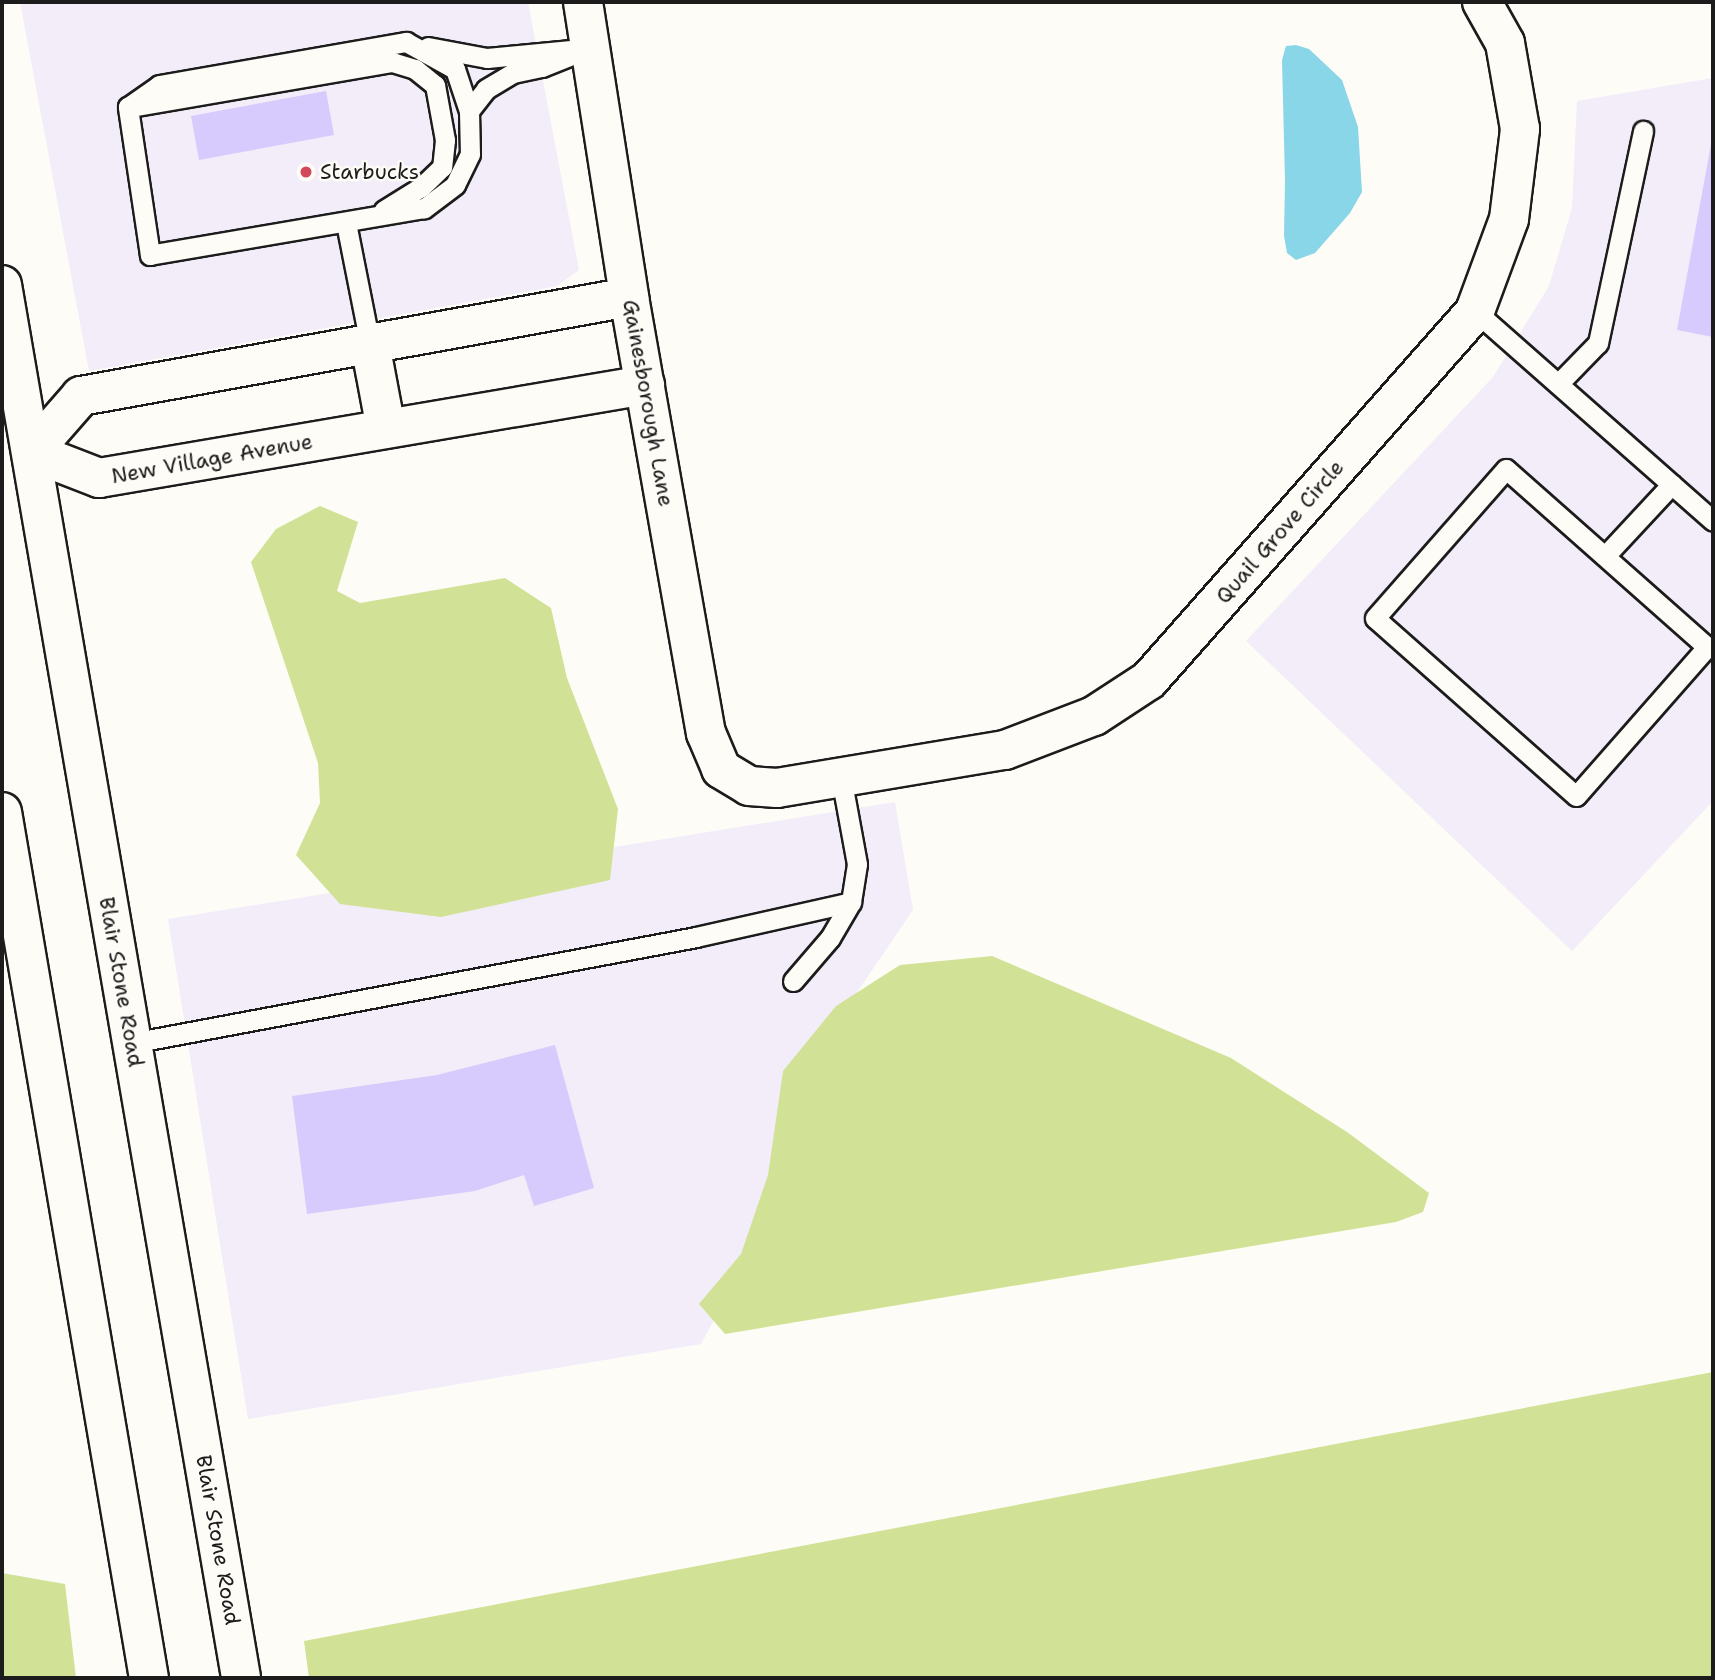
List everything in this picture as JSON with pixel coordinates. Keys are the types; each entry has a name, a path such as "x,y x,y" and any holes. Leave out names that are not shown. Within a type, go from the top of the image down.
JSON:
{"street":[{"name":"Gainesborough Lane","path":"583,2 629,297 706,733 721,769 749,786"},
{"name":"Quail Grove Circle","path":"749,786 777,788 1005,750 1094,716 1149,680 1475,311 1509,219 1520,129 1505,43 1482,2"},
{"name":"Blair Stone Road","path":"2,285 17,454 132,1043 241,1678"},
{"path":"17,454 81,396 629,297"},
{"path":"369,344 386,429"},
{"name":"New Village Avenue","path":"17,454 99,478 645,385"},
{"path":"2,812 149,1678"}],"lane":[{"path":"128,107 159,85 406,42 487,58 590,48"},
{"path":"128,107 150,255 424,208 455,185 470,153 469,111 455,69 406,42"},
{"path":"469,111 486,89 513,73 542,67 590,48"},
{"path":"128,107 392,62 415,69 435,85 445,140 442,167 394,206 346,223"},
{"path":"1558,384 1598,343 1643,131"},
{"path":"346,223 369,344"},
{"path":"1475,311 1713,521"},
{"path":"1506,468 1605,556 1707,648 1576,796 1375,618 1506,468"},
{"path":"1605,556 1672,484"},
{"path":"793,981 830,939 851,902 857,864 841,777"},
{"path":"132,1043 696,937 851,902"}],"shaded area":[{"name":"Starbucks","path":"20,2 528,2 579,270 557,286 89,371"},
{"path":"1713,78 1713,801 1572,951 1246,641 1493,377 1549,286 1572,208 1577,101"},
{"path":"895,802 913,910 781,1104 774,1208 701,1344 248,1419 168,919"}],"green space":[{"path":"320,506 358,522 337,591 360,603 505,578 551,608 567,678 618,809 610,880 441,917 340,904 296,855 320,803 318,763 251,562 276,529"},
{"path":"992,956 1231,1058 1347,1132 1429,1193 1423,1212 1396,1222 725,1334 699,1304 741,1254 768,1175 783,1071 836,1006 900,965"},
{"path":"1713,1372 1713,1678 309,1678 304,1641"},
{"path":"2,1573 65,1584 76,1678 2,1678"}],"water":[{"path":"1296,45 1309,49 1342,80 1358,127 1362,192 1350,213 1315,253 1296,260 1287,253 1284,236 1282,60 1286,46"}],"building":[{"path":"326,91 334,135 199,160 191,116"},
{"path":"1713,139 1713,337 1677,330"},
{"path":"555,1045 594,1188 534,1206 524,1175 475,1191 307,1214 292,1096 437,1075"}],"place":[{"name":"Starbucks","path":"306,172"}]}
